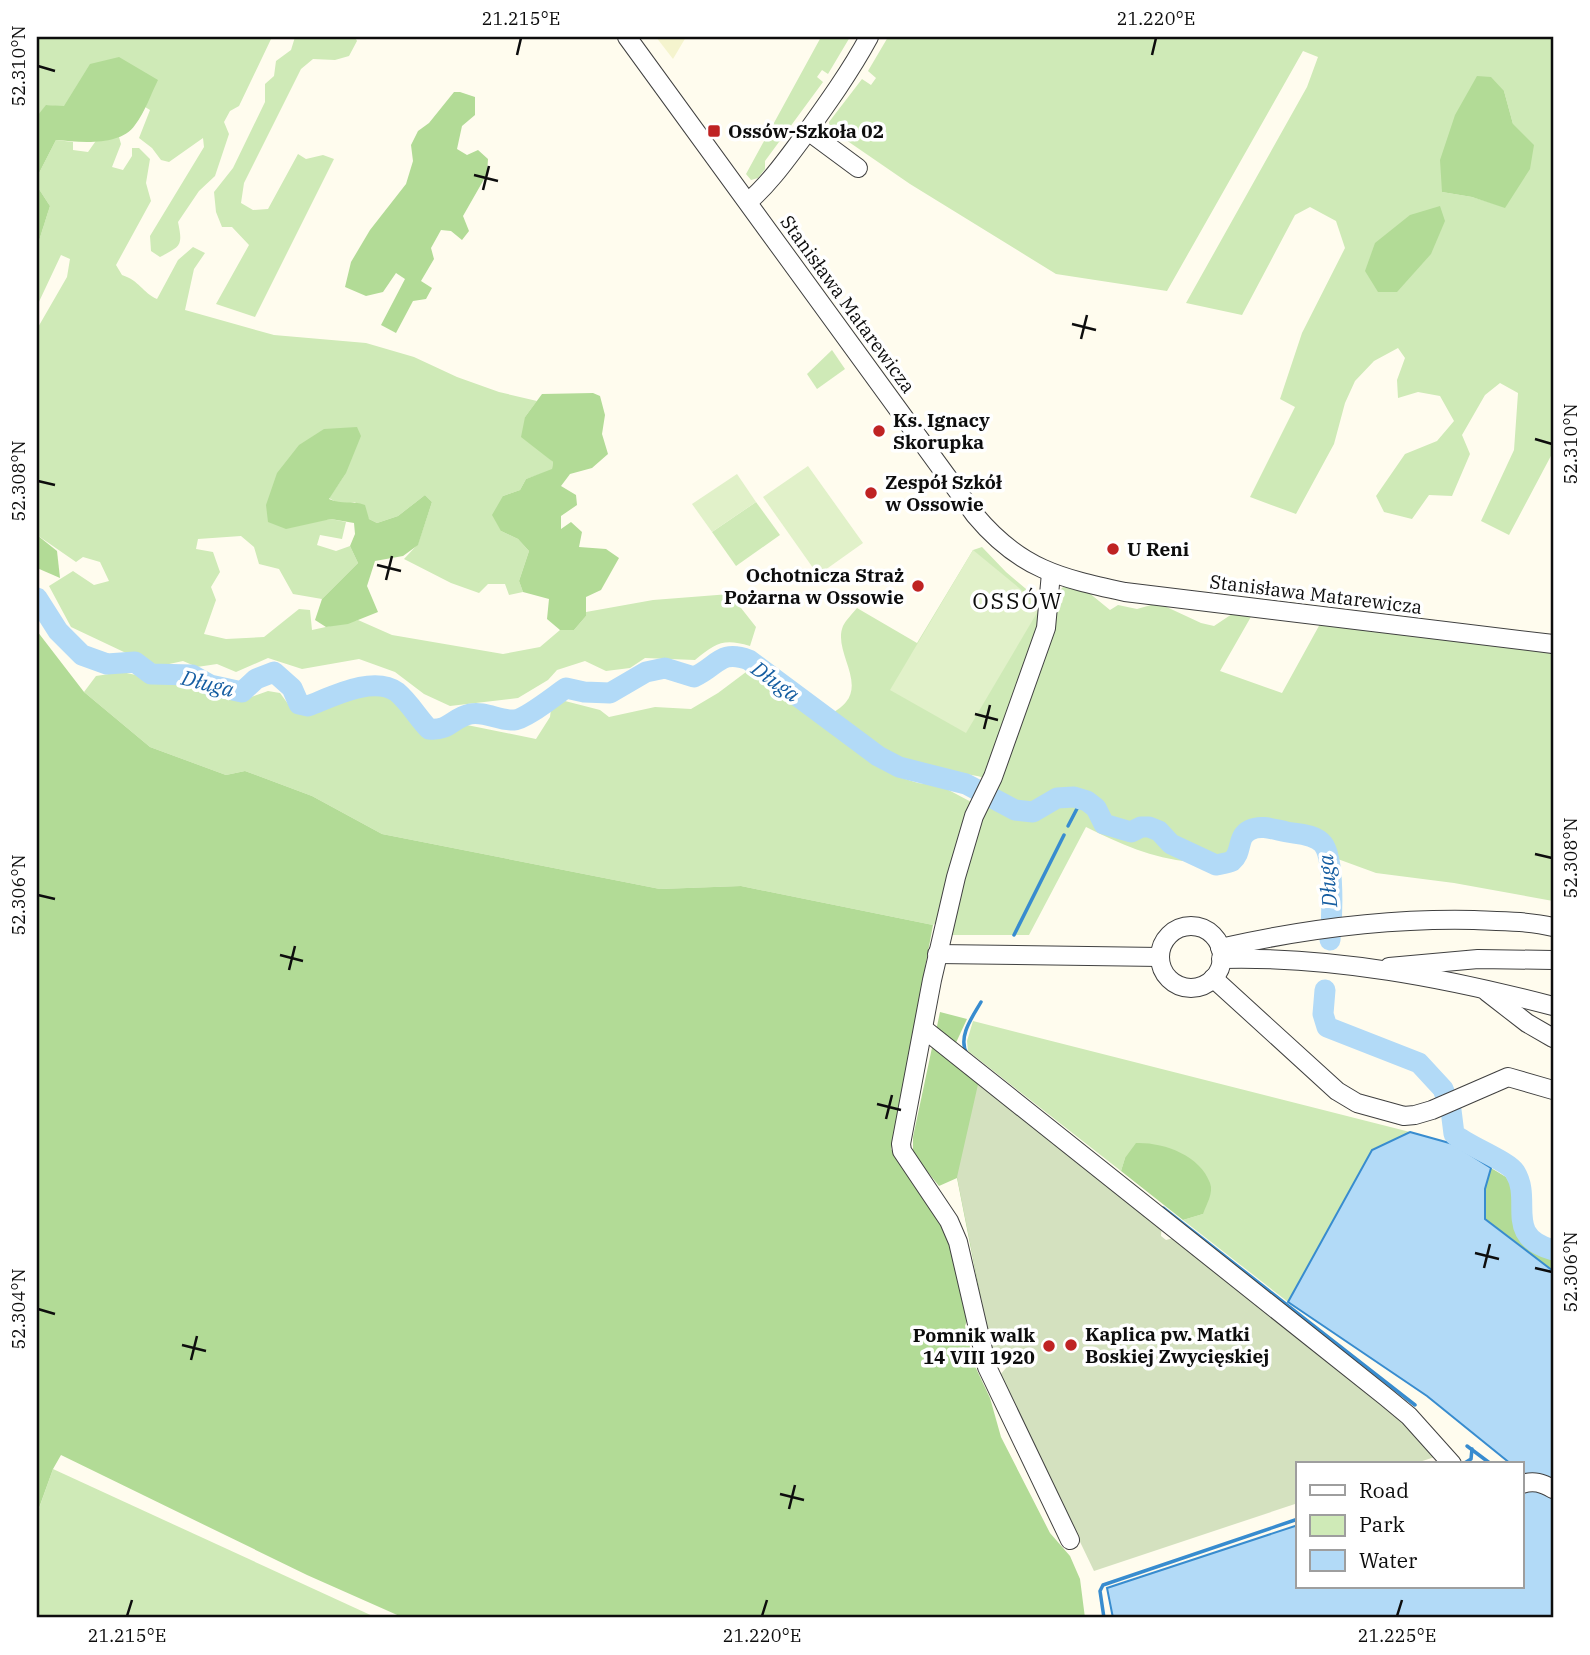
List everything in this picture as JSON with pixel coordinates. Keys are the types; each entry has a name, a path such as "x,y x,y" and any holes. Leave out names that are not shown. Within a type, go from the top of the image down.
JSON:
{"street":[{"name":"Stanisława Matarewicza","path":"627,37 975,515 1007,549 1051,573 1125,592 1553,644"},
{"path":"748,202 767,185 808,131 869,37"},
{"path":"808,131 858,167"},
{"path":"1051,573 1046,628 993,777 974,816 956,877 937,954 902,1151 949,1221 958,1242 987,1367 1070,1540"},
{"path":"1221,954 1308,930 1349,925 1440,919 1553,927"},
{"path":"1186,927 1206,931 1214,937 1221,954 1220,966 1213,978 1200,987 1180,986 1164,974 1160,957 1168,936 1186,927"},
{"path":"937,954 1160,957"},
{"path":"1221,954 1372,969 1485,989 1553,1006"},
{"path":"1372,969 1431,961 1553,960"},
{"path":"1213,978 1347,1099 1404,1116 1432,1110 1508,1077 1553,1090"},
{"path":"1485,989 1527,1023 1553,1038"},
{"path":"923,1029 1387,1397 1450,1462"},
{"path":"1524,1483 1531,1481 1542,1483 1553,1489"}],"green space":[{"path":"37,37 272,37 239,106 230,111 224,122 229,134 215,176 199,191 178,222 180,241 172,250 160,257 151,251 150,236 204,147 203,138 169,162 161,160 152,148 139,138 150,110 145,107 157,80 64,107 47,105 37,116"},
{"path":"295,37 355,37 357,41 349,56 335,60 313,59 301,69 244,183 241,203 253,210 268,209 298,154 306,159 323,155 334,159 255,317 216,304 249,245 232,227 222,227 216,212 214,192 233,168 265,102 265,84 274,76 276,61 291,50"},
{"path":"656,37 686,37 673,59"},
{"path":"821,37 850,37 828,74 822,70 817,77 823,82 765,161 765,169 758,178 751,180 746,174"},
{"path":"888,37 1553,37 1553,452 1509,535 1481,521 1514,450 1518,393 1500,383 1485,395 1462,435 1470,454 1452,496 1429,495 1412,519 1384,512 1376,496 1405,454 1437,441 1454,421 1440,396 1418,392 1398,398 1397,380 1405,358 1398,348 1374,361 1355,381 1345,403 1334,444 1296,514 1250,497 1295,407 1280,399 1302,333 1345,248 1336,221 1310,207 1295,215 1242,315 1186,303 1307,87 1318,57 1303,51 1167,291 1056,274 910,184 830,129 829,122 862,79 871,85 876,78 868,71","holes":["1504,91 1513,124 1505,207 1442,192"]},
{"path":"119,57 158,80 139,120 128,132 109,140 56,140 37,177 37,116 46,105 64,106 90,64"},
{"path":"1477,76 1491,77 1504,91 1513,124 1534,145 1530,169 1505,208 1472,197 1442,192 1440,160 1455,115"},
{"path":"454,92 475,97 475,115 462,126 457,149 467,155 478,150 488,159 487,174 463,216 469,231 462,240 451,231 441,230 431,248 434,259 421,281 432,288 426,299 413,301 396,333 381,325 405,279 396,273 383,292 366,296 345,287 351,262 370,230 406,184 413,161 411,145 418,131 429,123"},
{"path":"100,135 119,137 121,144 112,167 123,170 132,156 132,148 139,148 150,159 146,183 151,201 116,265 122,275 157,299 178,260 193,247 205,253 194,269 185,310 274,335 366,343 414,357 457,377 499,392 537,401 525,417 532,443 553,462 552,470 526,479 520,490 503,496 501,531 518,539 529,551 519,581 523,592 509,595 505,584 488,584 479,593 451,583 404,559 418,544 432,502 425,495 398,516 377,523 369,519 355,502 341,505 329,498 346,473 309,522 331,519 346,522 342,539 320,535 317,545 336,551 350,546 358,563 322,599 293,594 279,569 259,564 254,547 241,536 198,539 196,549 213,552 220,572 211,587 216,600 204,634 226,639 264,637 299,609 310,610 312,630 358,620 392,635 503,654 540,647 560,630 574,630 586,616 586,612 653,600 730,594 756,627 750,646 726,642 695,660 645,658 630,668 606,671 585,661 557,670 548,680 518,698 450,706 424,694 395,672 359,659 302,669 268,658 236,672 217,664 197,667 183,661 160,666 71,627 49,586 73,571 94,585 109,581 100,562 83,557 76,562 37,535 37,329 67,277 70,259 61,255 37,306 37,247 50,206 37,186 37,177 56,140 73,142 73,150 88,152"},
{"path":"37,186 50,206 37,247"},
{"path":"1440,206 1445,221 1431,254 1397,292 1378,292 1365,271 1375,243 1410,215"},
{"path":"832,350 845,369 817,389 807,374"},
{"path":"593,393 600,396 605,415 602,434 608,454 592,468 570,474 561,486 576,495 577,505 561,516 561,529 571,522 582,532 579,547 606,549 619,558 601,590 586,597 586,616 574,630 560,630 547,619 549,599 523,592 519,581 529,551 518,539 501,531 492,515 503,496 520,490 526,479 552,469 553,462 521,437 525,417 542,394"},
{"path":"357,427 361,436 346,473 329,499 365,505 369,519 377,523 398,516 425,495 432,502 418,545 403,556 375,561 367,586 378,612 348,624 326,627 315,620 322,599 358,563 350,546 355,534 354,523 331,519 286,529 268,522 266,505 277,473 299,445 324,429"},
{"path":"808,466 863,543 818,575 763,497"},
{"path":"737,474 756,502 712,532 692,504"},
{"path":"756,502 780,535 736,566 712,532"},
{"path":"37,535 57,551 60,578 37,568"},
{"path":"982,547 1006,572 1045,605 987,779 913,768 876,747 833,713 845,703 851,693 852,684 841,635 844,624 857,608 917,643 973,550"},
{"path":"973,550 1041,606 966,733 890,690"},
{"path":"1064,586 1088,592 1110,610 1118,605 1137,609 1158,603 1201,623 1214,626 1232,614 1252,615 1220,671 1282,693 1320,624 1553,651 1553,901 1454,883 1376,873 1335,858 1327,838 1311,829 1288,823 1264,820 1246,824 1238,833 1228,854 1218,857 1201,853 1157,824 1145,821 1116,822 1107,816 1092,796 1080,791 1067,790 1026,804 1005,800 991,790 1054,601 1062,603 1064,595 1057,593"},
{"path":"37,631 84,692 150,747 226,775 245,771 312,796 382,834 660,889 741,886 933,925 891,1149 943,1221 969,1315 965,1326 974,1364 990,1398 1001,1437 1050,1533 1070,1556 1080,1579 1085,1618 404,1618 307,1575 61,1455 39,1508 37,1507"},
{"path":"750,669 902,778 941,786 975,804 940,920 933,925 741,886 660,889 382,834 312,796 245,771 226,775 150,747 84,692 96,676 122,672 246,699 268,691 280,693 291,708 308,710 372,693 392,699 415,725 432,735 445,733 462,724 536,739 550,717 551,709 565,701 600,710 609,717 655,707 691,709"},
{"path":"1078,803 1110,831 1125,836 1149,834 1190,862 1136,849 1086,827 1029,935 947,935 982,805 1032,818 1066,804"},
{"path":"940,1012 967,1019 954,1047 936,1031"},
{"path":"973,1021 1410,1132 1372,1150 1288,1302 1183,1220 1203,1214 1125,1158 1121,1171 968,1051 967,1041"},
{"path":"933,1043 979,1080 981,1300 957,1178 939,1186 913,1151 913,1137"},
{"path":"979,1080 1162,1224 1161,1236 1166,1240 1177,1237 1381,1400 1441,1455 1419,1462 1296,1462 1296,1504 1094,1571 1000,1375 1006,1368 1002,1356 992,1353 957,1177"},
{"path":"1136,1143 1169,1148 1198,1165 1211,1187 1203,1214 1183,1220 1121,1171 1125,1158"},
{"path":"1491,1168 1506,1177 1516,1194 1512,1217 1524,1241 1549,1259 1553,1259 1553,1271 1485,1219 1485,1189"},
{"path":"53,1469 377,1618 37,1618 37,1514"}],"water":[{"path":"1410,1132 1453,1144 1491,1168 1485,1189 1485,1219 1553,1271 1553,1618 1113,1618 1107,1588 1296,1526 1296,1588 1524,1588 1524,1462 1509,1462 1427,1396 1288,1302 1372,1150"}],"waterway":[{"name":"Długa","path":"37,598 58,631 82,655 107,664 135,662 151,674 192,675 210,685 242,692 256,679 274,672 292,688 299,704 308,706 352,689 387,687 402,696 429,729 442,728 470,714 519,719 566,688 610,693 646,672 665,668 694,677 720,660 739,657 749,660 878,756 899,767 966,784 1015,810 1033,812 1057,798 1074,797 1087,801 1096,808 1104,824 1131,832 1141,827 1149,827 1159,831 1171,844 1216,865 1232,861 1243,837 1255,828 1268,828 1316,838 1323,844 1329,863 1332,890 1330,940"},
{"path":"1068,826 1082,799"},
{"path":"1014,935 1064,835"},
{"name":"Długa","path":"1325,990 1323,1014 1327,1027 1419,1063 1443,1089 1451,1110 1454,1134 1515,1172 1520,1183 1522,1217 1528,1236 1553,1250"},
{"path":"967,1054 964,1047 965,1034 981,1002"},
{"path":"1163,1208 1415,1405"},
{"path":"1467,1446 1488,1462"},
{"path":"1466,1462 1471,1459 1472,1449"},
{"path":"1104,1618 1100,1591 1103,1585 1296,1520"}],"place":[{"name":"Ossów-Szkoła 02","path":"714,131"},
{"name":"Ks. Ignacy Skorupka","path":"879,431"},
{"name":"Zespół Szkół w Ossowie","path":"871,493"},
{"name":"U Reni","path":"1113,549"},
{"name":"Ochotnicza Straż Pożarna w Ossowie","path":"918,586"},
{"name":"Kaplica pw. Matki Boskiej Zwycięskiej","path":"1071,1345"},
{"name":"Pomnik walk 14 VIII 1920","path":"1049,1346"}],"district":[{"name":"OSSÓW","path":"1018,600"}]}
